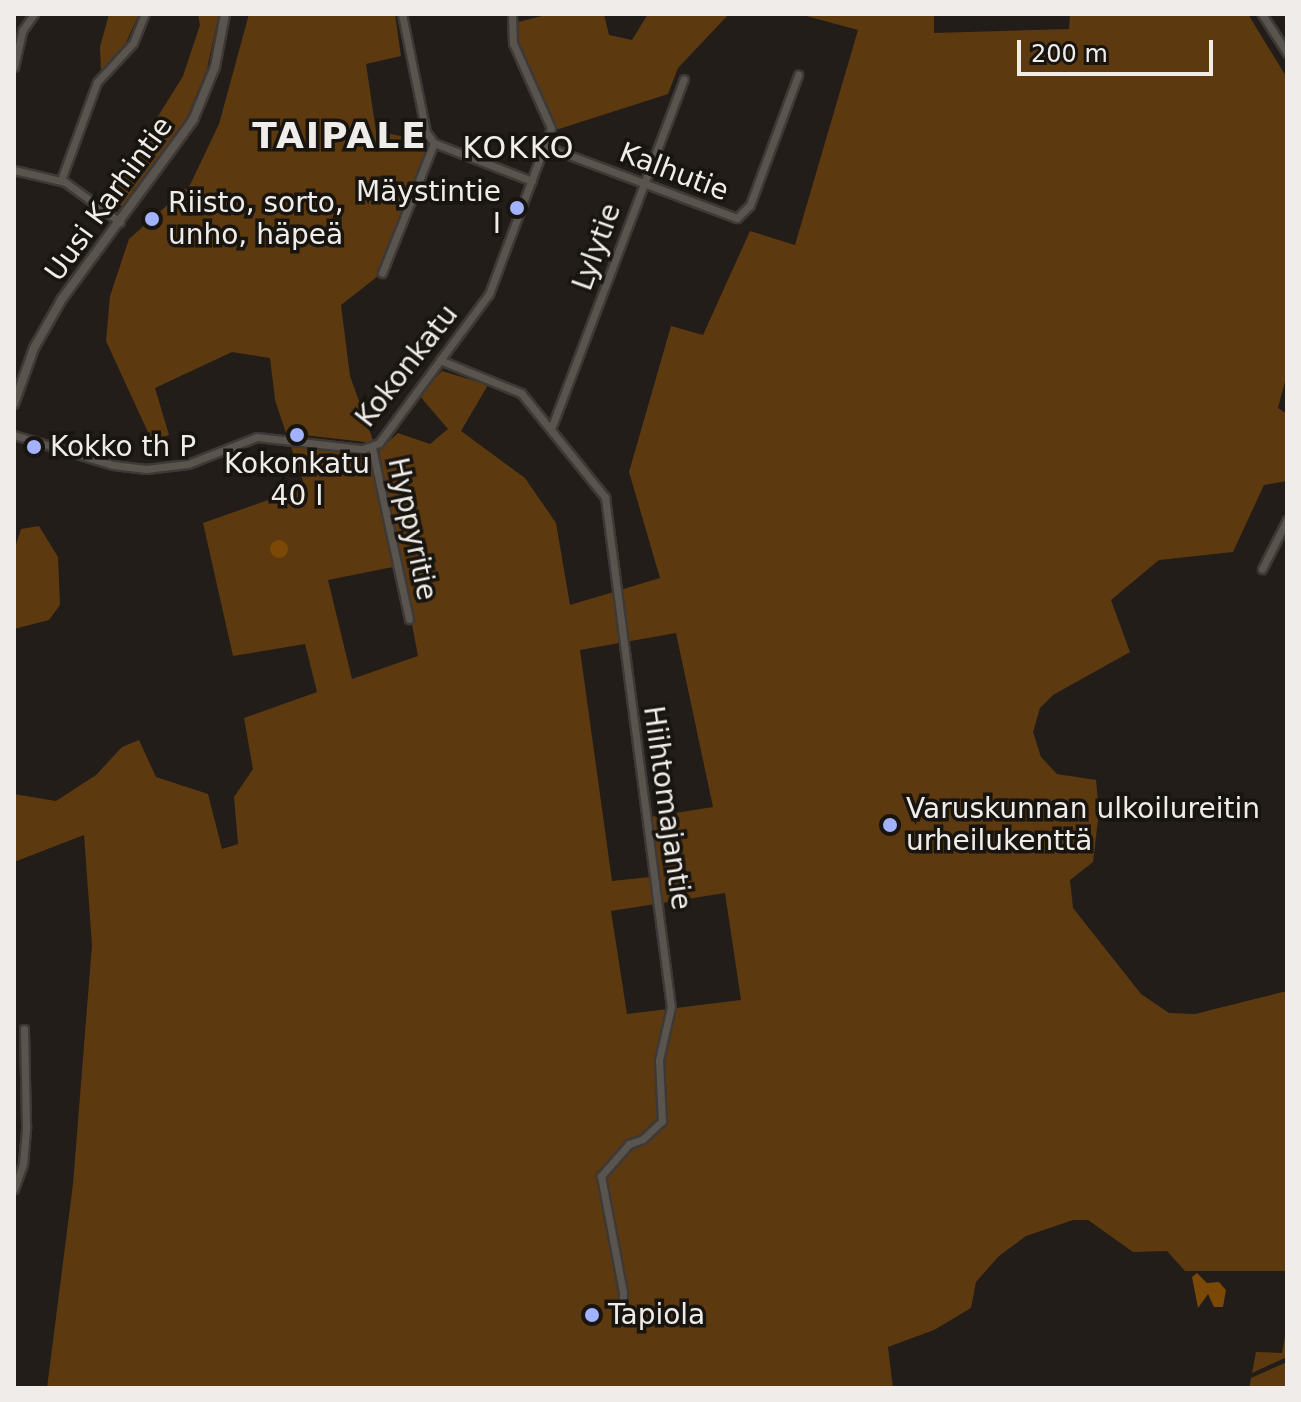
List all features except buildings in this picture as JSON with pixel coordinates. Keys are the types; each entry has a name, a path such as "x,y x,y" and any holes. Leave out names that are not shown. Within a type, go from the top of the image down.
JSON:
{"street":[{"path":"14,67 22,31 34,14"},
{"path":"61,180 97,82 133,43 145,14"},
{"name":"Uusi Karhintie","path":"14,404 44,328 193,120 215,67 225,14"},
{"path":"402,14 426,132 434,143 532,181"},
{"name":"Kokonkatu","path":"14,435 113,465 146,469 188,464 257,437 372,448 489,294 551,128 513,43 512,14"},
{"path":"1262,14 1287,53"},
{"name":"Kalhutie","path":"545,146 732,218 742,217 798,75"},
{"name":"Lylytie","path":"551,429 684,79"},
{"path":"382,273 434,143"},
{"path":"14,170 61,180 120,222"},
{"name":"Hiihtomajantie","path":"440,360 521,393 605,497 671,1007 659,1060 662,1121 643,1139 629,1144 601,1176 623,1292 622,1315"},
{"name":"Hyppyritie","path":"372,448 409,619"},
{"path":"1262,569 1287,520"},
{"path":"14,1189 23,1164 18,1072 24,1029"}],"shaded area":[{"path":"109,14 139,14 124,47 101,71 100,47"},
{"path":"198,14 219,14 207,69 186,120 122,206 107,199 183,76 200,25"},
{"path":"249,14 395,14 401,56 366,64 376,131 434,143 382,273 341,305 350,376 374,443 286,433 275,400 270,358 232,352 155,388 169,435 152,441 106,341 110,296 129,239 190,185 219,124"},
{"path":"550,14 604,14 609,35 632,40 648,14 729,14 678,68 668,94 559,129 554,128 516,35 518,22"},
{"path":"799,14 934,14 934,33 1069,29 1070,14 1248,14 1287,78 1287,374 1278,408 1287,414 1287,481 1264,485 1233,552 1159,560 1111,600 1130,652 1053,695 1040,708 1033,732 1041,757 1057,774 1096,780 1099,812 1093,862 1070,880 1073,908 1141,994 1169,1013 1195,1014 1287,991 1287,1271 1185,1271 1167,1251 1133,1252 1088,1220 1073,1220 1026,1236 999,1256 976,1282 971,1308 934,1330 888,1347 893,1388 47,1388 73,1184 92,945 84,835 14,862 14,794 56,801 96,775 122,747 139,740 156,777 208,794 222,849 238,844 234,797 253,769 244,718 317,692 305,644 233,656 203,523 305,487 291,447 369,455 393,567 328,580 352,679 418,656 379,450 398,433 430,444 448,429 419,395 442,371 488,385 461,431 525,478 556,523 570,605 660,578 629,472 671,326 703,335 750,231 795,245 858,30","holes":["676,633 713,807 650,817 659,876 612,881 580,650","725,893 741,1000 627,1014 611,911"]},
{"path":"39,526 58,557 60,605 49,620 14,629 14,551 21,529"},
{"path":"279,540 288,549 279,558 270,549"},
{"path":"1197,1273 1207,1283 1219,1282 1226,1290 1223,1307 1214,1307 1208,1294 1198,1308 1192,1277"},
{"path":"1287,1325 1287,1357 1252,1373 1256,1352 1282,1353"},
{"path":"1287,1362 1287,1388 1249,1388 1251,1378"}],"place":[{"name":"Mäystintie I","path":"517,208"},
{"name":"Riisto, sorto, unho, häpeä","path":"152,219"},
{"name":"Kokonkatu 40 I","path":"297,435"},
{"name":"Kokko th P","path":"34,447"},
{"name":"Varuskunnan ulkoilureitin urheilukenttä","path":"890,825"},
{"name":"Tapiola","path":"592,1315"}],"district":[{"name":"TAIPALE","path":"340,136"},
{"name":"KOKKO","path":"519,148"}]}
